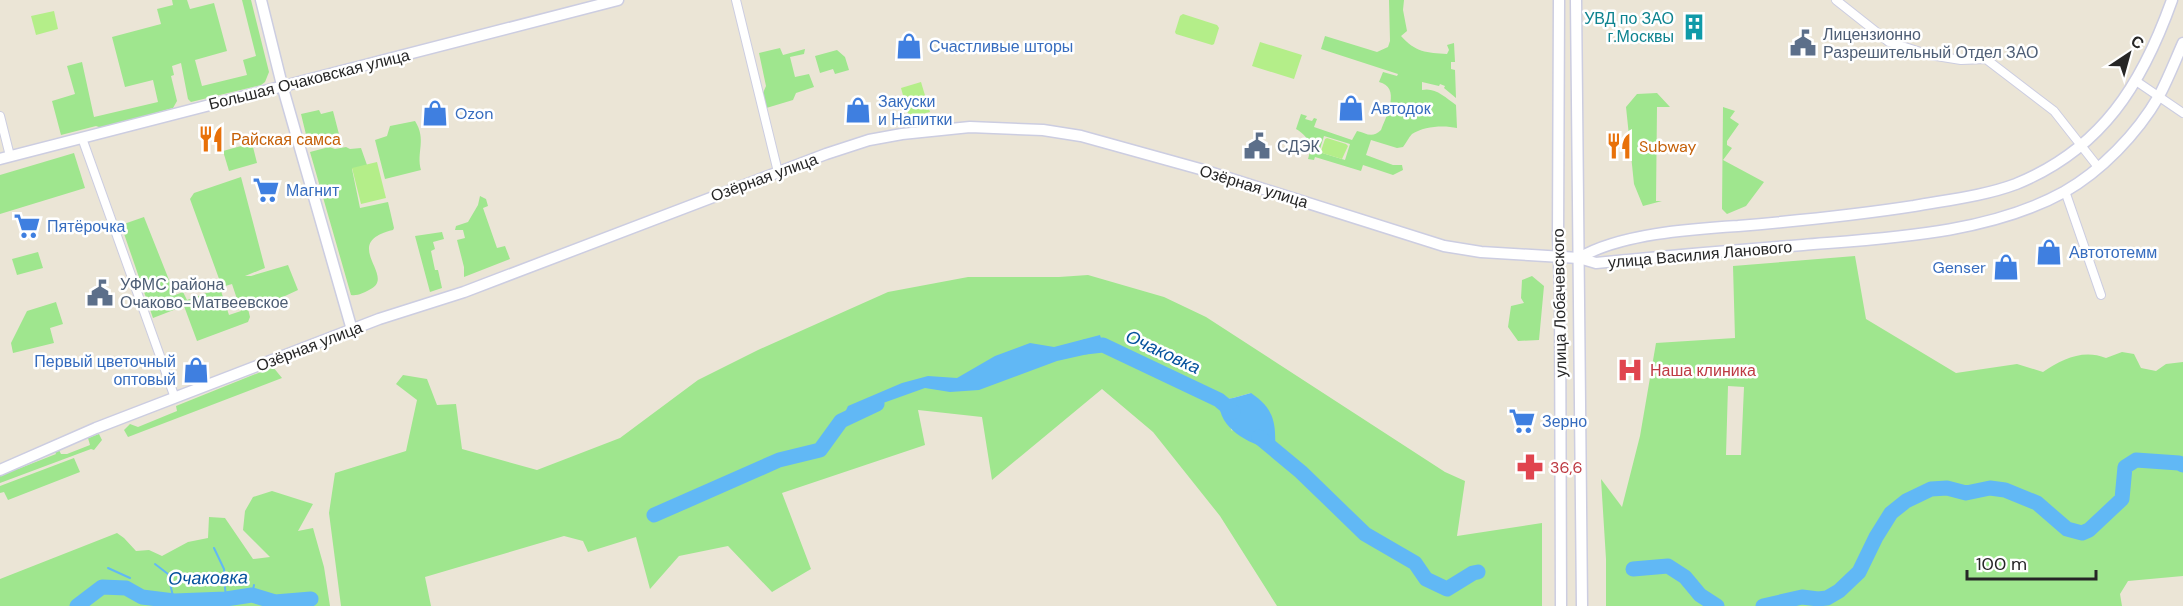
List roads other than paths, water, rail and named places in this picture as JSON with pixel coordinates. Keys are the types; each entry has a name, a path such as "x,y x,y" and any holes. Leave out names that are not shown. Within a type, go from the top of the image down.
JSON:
{"street":[{"path":"261,0 282,86 352,330"},
{"name":"Большая Очаковская улица","path":"5,157 618,0"},
{"path":"736,0 778,172"},
{"name":"улица Лобачевского","path":"1559,0 1561,606"},
{"name":"улица Лобачевского","path":"1576,0 1582,606"},
{"path":"1836,0 1889,42 1930,55 1961,60 1986,59 2054,111 2098,167"},
{"name":"улица Василия Ланового","path":"1579,258 1596,248 1678,230 1774,223 1896,209 1961,198 2014,184 2044,171 2081,145 2108,120 2136,81 2154,47 2172,0"},
{"name":"улица Василия Ланового","path":"1579,258 1596,263 1870,239 1975,224 2024,210 2066,191 2098,167 2144,118 2158,96 2183,43"},
{"path":"2136,81 2183,113"},
{"path":"0,116 5,157"},
{"name":"Озёрная улица","path":"0,468 96,428 381,318 464,292 852,145 902,134 970,127 1043,130 1081,136 1139,151 1444,246 1482,252 1579,258"},
{"path":"82,138 175,398"},
{"path":"2066,191 2101,296"}],"water":[{"path":"1100,335 1103,345 1097,352 1057,361 979,390 950,392 925,388 858,412 841,421 848,406 902,383 928,376 957,378 995,356 1030,343 1054,347"},
{"path":"1251,393 1265,405 1272,418 1275,451 1246,440 1237,434 1224,420 1220,411 1219,400"}],"waterway":[{"name":"Очаковка","path":"1085,347 1103,345 1219,400 1233,412"},
{"name":"Очаковка","path":"654,515 779,460 820,450 841,421 877,404"},
{"name":"Очаковка","path":"1259,437 1301,472 1365,534 1415,563 1426,579 1447,589 1478,572"},
{"name":"Очаковка","path":"1763,606 1802,597 1827,598 1839,591 1859,572 1891,513 1906,501 1931,489 1947,488 1966,493 1990,488 2005,490 2037,503 2067,529 2082,533 2089,530 2122,499 2125,467 2136,460 2183,465"},
{"path":"214,548 224,569 225,578"},
{"path":"155,564 168,574 174,601"},
{"name":"Очаковка","path":"1633,569 1668,566 1685,577 1700,595 1717,606"},
{"path":"108,568 130,578"},
{"path":"252,595 254,585"},
{"name":"Очаковка","path":"77,606 102,587 126,588 142,597 174,601 226,599 252,595 275,602 311,599"},
{"path":"225,587 226,599"}],"place":[{"name":"УВД по ЗАО г.Москвы","path":"1694,27"},
{"name":"Лицензионно Разрешительный Отдел ЗАО","path":"1803,43"},
{"name":"Счастливые шторы","path":"909,46"},
{"name":"Автодок","path":"1351,108"},
{"name":"Закуски и Напитки","path":"858,110"},
{"name":"Ozon","path":"435,113"},
{"name":"Райская самса","path":"211,139"},
{"name":"СДЭК","path":"1257,146"},
{"name":"Subway","path":"1619,146"},
{"name":"Магнит","path":"266,190"},
{"name":"Пятёрочка","path":"27,226"},
{"name":"Автототемм","path":"2049,252"},
{"name":"Genser","path":"2006,267"},
{"name":"УФМС района Очаково-Матвеевское","path":"100,293"},
{"name":"Первый цветочный оптовый","path":"196,370"},
{"name":"Наша клиника","path":"1630,370"},
{"name":"Зерно","path":"1522,421"},
{"name":"36,6","path":"1530,467"}]}
